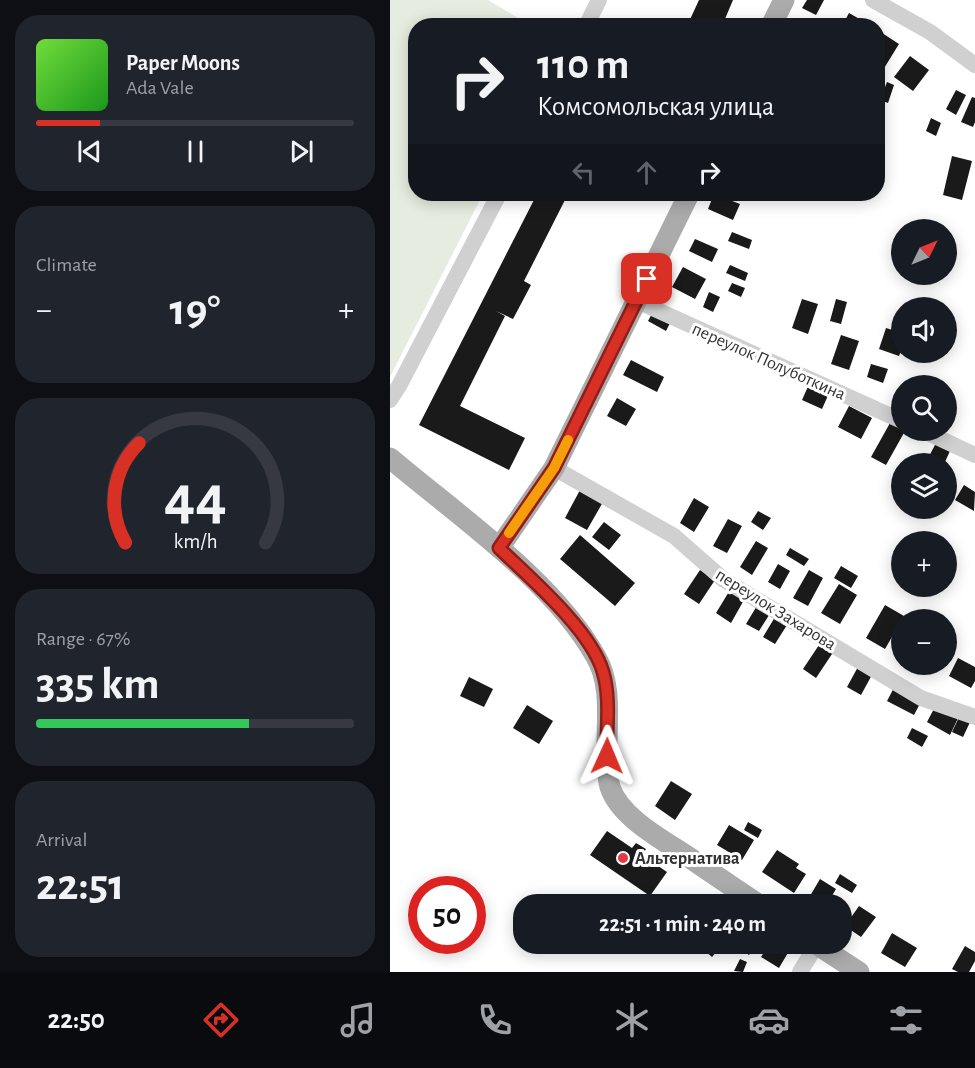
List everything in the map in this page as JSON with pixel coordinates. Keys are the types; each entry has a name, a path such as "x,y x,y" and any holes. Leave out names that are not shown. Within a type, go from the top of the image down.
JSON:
{"main road":[{"path":"775,18 784,0"},
{"path":"499,548 554,468 686,201"},
{"path":"390,458 499,548 565,613 597,657 606,688 607,768 610,787 622,807 646,829 743,894"},
{"path":"831,954 859,972"}],"street":[{"path":"590,18 599,0"},
{"path":"873,0 930,32 975,65"},
{"path":"390,400 495,201"},
{"name":"переулок Полуботкина","path":"637,301 891,416"},
{"path":"945,441 975,455"},
{"name":"переулок Захарова","path":"554,468 674,536 724,580 921,698 975,717"},
{"path":"800,972 810,954"}],"shaded area":[{"path":"390,0 488,0 518,18 408,18 408,201 479,201 390,377"}],"building":[{"path":"699,0 733,0 725,18 691,18"},
{"path":"807,0 824,0 816,15 802,8"},
{"path":"849,13 858,18 846,18"},
{"path":"885,35 899,44 885,67"},
{"path":"910,56 929,70 913,91 894,77"},
{"path":"887,82 894,85 888,103 885,102"},
{"path":"956,90 966,95 956,115 946,109"},
{"path":"972,97 975,98 973,127 961,122"},
{"path":"931,118 941,123 936,136 926,131"},
{"path":"952,156 972,161 962,200 943,195"},
{"path":"533,201 564,201 524,281 531,285 513,319 496,311 505,316 460,406 525,438 509,470 419,425"},
{"path":"711,201 732,201 740,204 733,220 708,209"},
{"path":"732,232 752,240 749,249 728,241"},
{"path":"695,239 718,249 712,262 689,251"},
{"path":"730,265 748,273 745,281 726,273"},
{"path":"683,267 706,279 695,299 672,287"},
{"path":"732,283 745,288 741,297 728,291"},
{"path":"709,292 720,297 713,312 703,307"},
{"path":"802,299 818,304 808,334 792,328"},
{"path":"836,299 847,302 841,324 830,321"},
{"path":"655,308 673,317 666,331 648,321"},
{"path":"886,328 891,330 891,353 879,349"},
{"path":"841,335 859,341 849,370 831,364"},
{"path":"631,360 664,377 657,392 623,375"},
{"path":"871,364 888,369 883,383 867,377"},
{"path":"810,382 830,391 822,409 802,400"},
{"path":"617,398 636,409 626,426 607,416"},
{"path":"849,406 872,418 861,439 838,427"},
{"path":"891,424 891,441 899,441 886,465 871,457"},
{"path":"936,443 950,451 949,453 931,453"},
{"path":"964,485 975,492 974,511 957,501"},
{"path":"580,490 603,502 587,530 565,518"},
{"path":"694,498 709,507 694,532 680,523"},
{"path":"758,511 771,518 763,530 751,522"},
{"path":"728,519 742,526 727,553 713,546"},
{"path":"604,522 621,535 609,550 592,537"},
{"path":"580,535 635,583 615,606 560,559"},
{"path":"756,541 768,548 752,575 740,567"},
{"path":"790,548 809,559 804,566 786,555"},
{"path":"778,564 790,571 780,589 768,582"},
{"path":"841,566 858,576 851,588 834,578"},
{"path":"700,570 715,580 699,604 684,594"},
{"path":"809,570 823,578 808,606 793,598"},
{"path":"839,584 857,595 840,624 821,613"},
{"path":"730,590 744,600 731,623 716,613"},
{"path":"758,604 771,612 759,631 746,624"},
{"path":"885,605 892,609 891,639 885,649 866,638"},
{"path":"775,617 787,625 775,644 763,637"},
{"path":"821,642 834,651 816,678 803,669"},
{"path":"958,658 975,667 975,681 971,688 949,676 957,675"},
{"path":"859,665 873,673 861,695 847,687"},
{"path":"469,677 493,689 484,707 460,696"},
{"path":"896,684 923,698 914,715 887,701"},
{"path":"937,703 960,714 950,735 927,722"},
{"path":"527,705 553,721 539,744 513,728"},
{"path":"961,713 972,718 963,737 952,732"},
{"path":"912,728 928,736 922,747 907,738"},
{"path":"671,781 692,794 675,820 655,806"},
{"path":"748,822 762,830 758,838 744,830"},
{"path":"729,825 754,840 742,860 717,845"},
{"path":"607,831 632,848 636,843 646,849 642,855 667,872 651,894 647,894 590,855"},
{"path":"777,850 799,864 796,868 806,874 794,893 762,872"},
{"path":"840,874 857,885 852,893 835,883"},
{"path":"820,879 836,889 833,894 811,894"},
{"path":"859,906 876,917 861,937 852,931 852,916"},
{"path":"892,933 917,948 905,967 881,953"},
{"path":"965,946 975,952 975,961 969,972 958,972 952,969"},
{"path":"763,954 787,954 779,968 761,957"},
{"path":"740,959 747,962 743,972 734,971"}],"slow traffic":[{"path":"509,533 554,468 568,440"}],"place":[{"name":"Альтернатива","path":"623,858"}],"route":[{"path":"607,756 606,688 597,657 565,613 499,548 554,468 647,279"}]}
